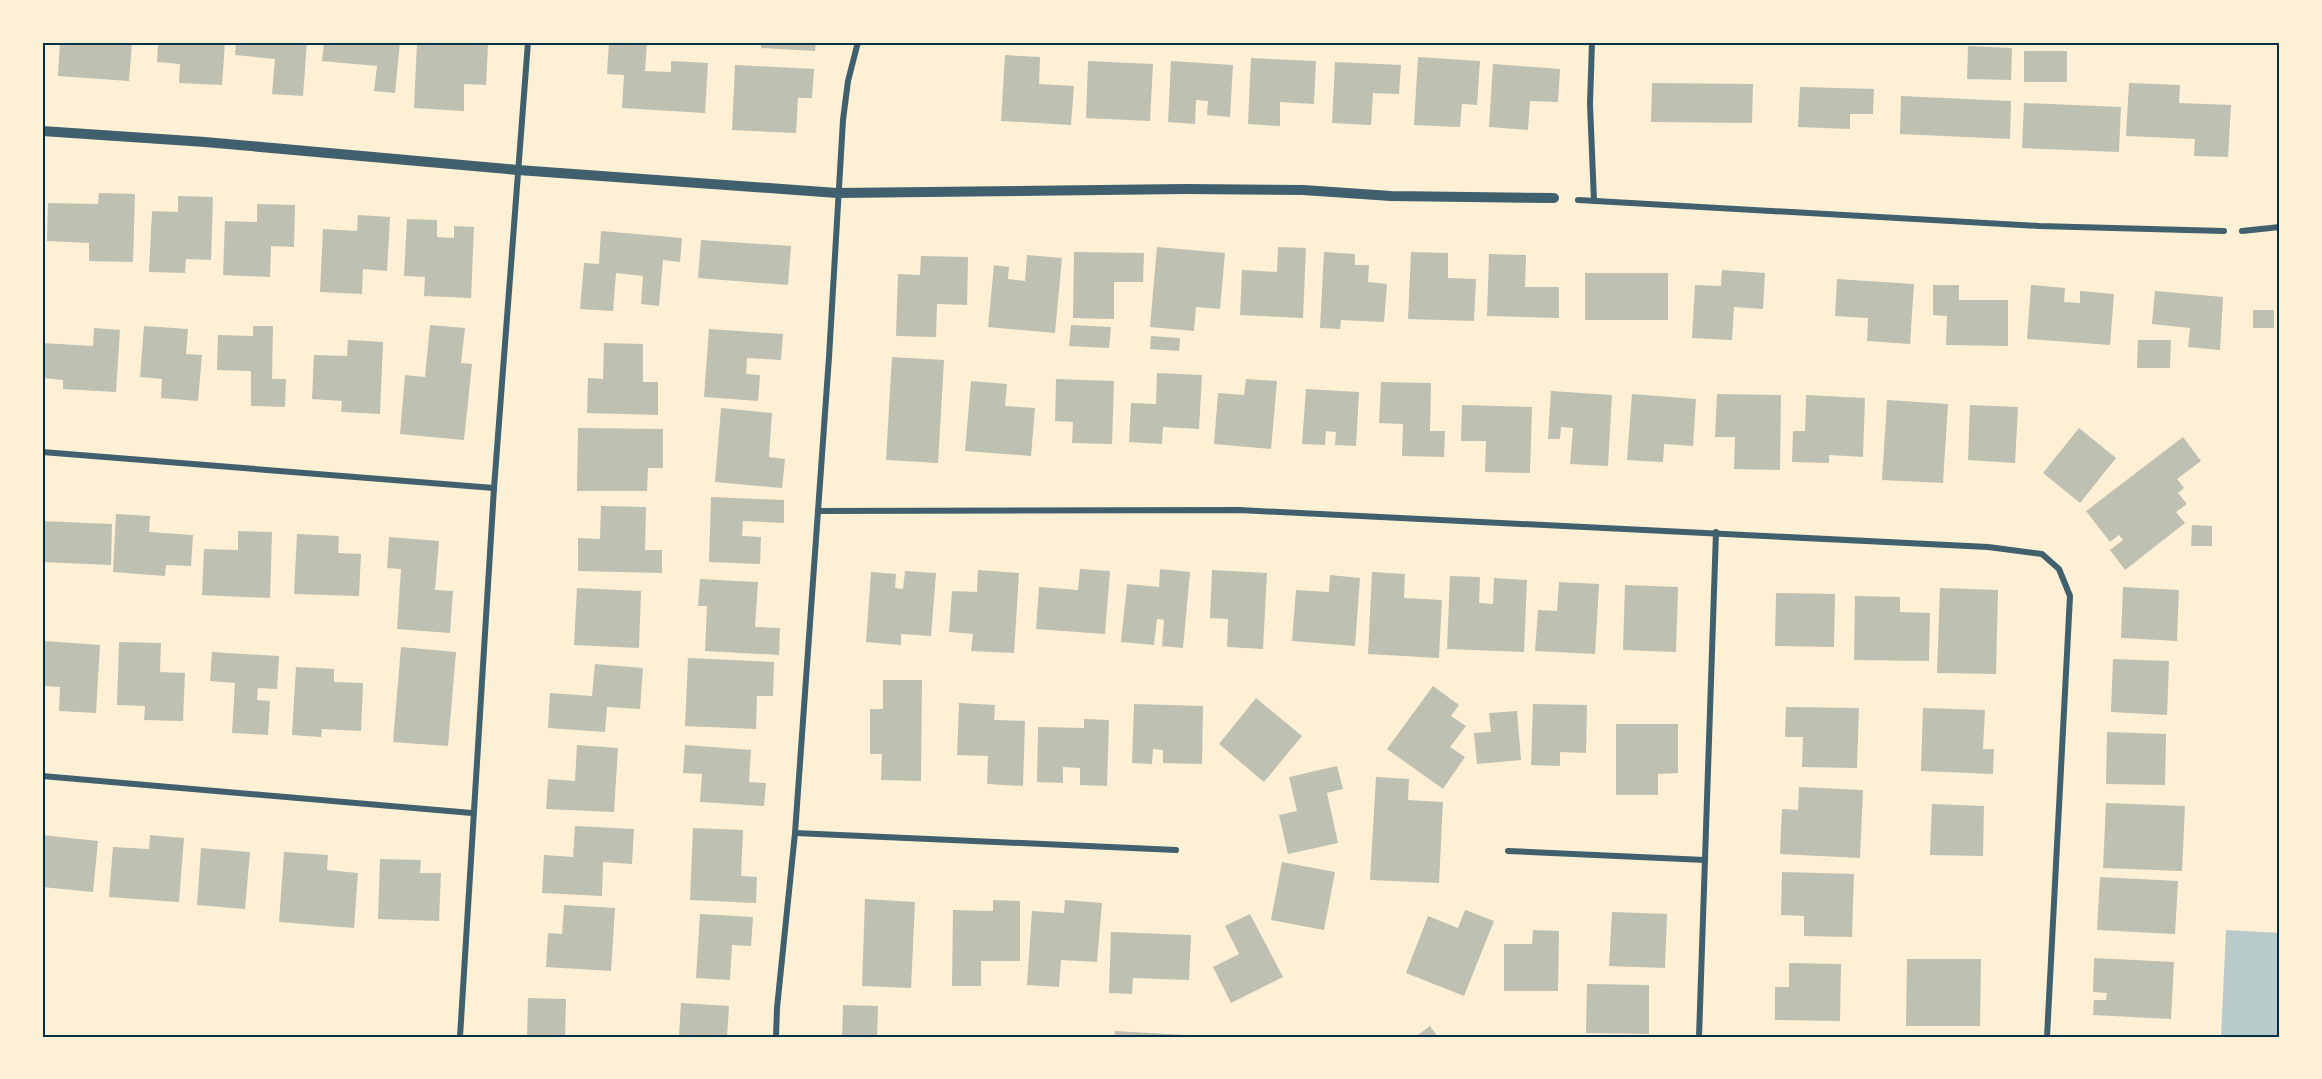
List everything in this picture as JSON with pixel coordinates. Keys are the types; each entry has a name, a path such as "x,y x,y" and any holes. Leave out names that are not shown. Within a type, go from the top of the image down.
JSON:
{"street":[{"path":"459,1037 494,488 528,42"},
{"path":"776,1037 795,833 818,511 837,193 848,81 858,42"},
{"path":"1592,42 1590,104 1594,201"},
{"path":"42,131 205,142 518,170 837,193 1209,189 1303,190 1391,196 1554,198"},
{"path":"1578,200 2038,226 2224,231"},
{"path":"2242,231 2280,227"},
{"path":"42,452 494,488"},
{"path":"818,511 1239,510 1716,532 1988,547 2042,554 2059,568 2070,596 2047,1037"},
{"path":"1699,1037 1716,532"},
{"path":"42,776 472,813"},
{"path":"795,833 1176,850"},
{"path":"1508,851 1705,860"}],"shaded area":[{"path":"2226,930 2280,933 2280,1037 2221,1037"}],"building":[{"path":"60,42 132,42 129,81 58,76"},
{"path":"158,42 225,42 222,85 179,83 180,64 157,62"},
{"path":"236,42 307,42 303,96 272,94 275,59 235,55"},
{"path":"324,42 400,42 395,93 374,91 377,66 322,61"},
{"path":"417,42 488,44 486,85 464,84 464,111 414,108"},
{"path":"609,42 647,42 645,71 671,72 671,61 708,63 705,113 622,108 624,75 607,74"},
{"path":"761,42 816,42 815,51 761,48"},
{"path":"1968,46 2012,48 2011,80 1967,79"},
{"path":"2024,51 2067,51 2067,82 2024,82"},
{"path":"1005,55 1040,57 1039,84 1074,86 1071,125 1001,121"},
{"path":"1418,57 1480,61 1477,105 1462,104 1460,127 1414,125"},
{"path":"1251,58 1316,61 1314,104 1280,102 1280,126 1248,124"},
{"path":"1088,61 1153,64 1150,121 1086,118"},
{"path":"1171,61 1233,65 1230,117 1207,115 1208,101 1196,100 1195,124 1168,122"},
{"path":"1335,62 1401,65 1399,94 1373,93 1371,125 1332,123"},
{"path":"1493,64 1560,69 1558,102 1530,101 1528,130 1489,127"},
{"path":"735,65 814,69 812,98 798,98 796,133 732,130"},
{"path":"1652,83 1753,84 1752,123 1651,122"},
{"path":"2129,83 2180,85 2179,103 2231,105 2228,157 2194,156 2195,139 2126,136"},
{"path":"1800,87 1874,89 1873,114 1850,114 1850,129 1798,127"},
{"path":"1901,96 2011,101 2010,139 1900,134"},
{"path":"2024,103 2121,107 2119,152 2022,148"},
{"path":"99,193 135,194 133,262 89,261 89,243 47,241 48,203 98,204"},
{"path":"178,196 213,197 211,260 186,259 185,273 149,272 152,211 178,212"},
{"path":"257,204 295,205 294,247 271,246 270,277 223,275 225,221 257,222"},
{"path":"358,215 390,217 387,271 363,269 362,294 320,292 323,229 357,231"},
{"path":"407,219 437,220 437,237 454,238 454,226 474,227 471,298 424,296 425,277 404,276"},
{"path":"601,231 682,238 680,262 663,260 659,306 641,304 643,276 616,273 613,311 580,309 584,263 599,264"},
{"path":"701,240 791,246 788,285 698,278"},
{"path":"1157,247 1225,253 1220,309 1196,307 1194,331 1150,327"},
{"path":"1278,247 1306,248 1303,318 1240,315 1242,270 1277,272"},
{"path":"1074,252 1144,253 1143,282 1114,282 1114,319 1073,318"},
{"path":"1324,252 1355,254 1355,265 1369,265 1368,282 1387,284 1384,322 1341,320 1340,329 1320,328"},
{"path":"1411,252 1448,253 1448,278 1476,279 1474,321 1408,319"},
{"path":"1489,254 1526,255 1525,287 1559,287 1559,318 1487,316"},
{"path":"1027,255 1062,258 1055,333 988,327 994,265 1009,267 1008,279 1025,281"},
{"path":"921,256 968,257 967,305 937,304 936,337 896,336 898,274 920,275"},
{"path":"1722,270 1765,273 1763,309 1734,307 1732,340 1692,338 1695,285 1721,286"},
{"path":"1585,273 1668,273 1668,320 1585,320"},
{"path":"1837,279 1914,284 1910,344 1867,341 1868,318 1835,316"},
{"path":"1933,285 1959,285 1959,300 2008,300 2008,346 1946,345 1947,316 1933,315"},
{"path":"2031,285 2065,288 2064,302 2080,303 2080,291 2114,294 2110,345 2027,339"},
{"path":"2155,291 2223,297 2220,350 2188,347 2190,328 2152,324"},
{"path":"2253,310 2274,310 2274,328 2253,328"},
{"path":"430,325 465,328 461,363 472,364 464,440 400,434 405,375 425,377"},
{"path":"1071,325 1111,327 1109,348 1069,346"},
{"path":"144,326 188,329 186,354 202,355 198,401 161,398 162,379 140,377"},
{"path":"253,326 273,326 272,379 286,379 285,407 251,406 251,371 217,370 218,335 253,336"},
{"path":"94,328 120,330 116,392 63,389 63,380 42,378 42,343 93,346"},
{"path":"709,329 783,334 781,360 747,358 746,374 760,375 758,401 704,397"},
{"path":"1151,336 1180,338 1179,351 1150,349"},
{"path":"348,340 383,342 380,414 341,412 342,401 312,399 314,355 347,356"},
{"path":"2138,340 2171,340 2170,368 2137,368"},
{"path":"604,343 643,344 643,382 658,382 658,415 587,413 588,378 603,379"},
{"path":"892,357 944,360 938,463 886,460"},
{"path":"1157,373 1202,375 1199,429 1163,427 1162,444 1129,442 1131,403 1156,404"},
{"path":"1056,379 1114,381 1112,444 1072,443 1073,422 1055,421"},
{"path":"1246,379 1277,381 1271,449 1214,444 1218,393 1244,395"},
{"path":"971,381 1007,384 1005,406 1035,408 1031,456 965,451"},
{"path":"1381,382 1431,383 1430,431 1445,431 1444,457 1402,456 1403,424 1379,423"},
{"path":"1306,389 1359,392 1356,446 1335,445 1336,432 1326,431 1325,445 1302,444"},
{"path":"1551,391 1612,395 1608,466 1570,464 1573,428 1561,427 1560,439 1548,439"},
{"path":"1632,394 1696,399 1693,446 1664,444 1663,462 1627,460"},
{"path":"1717,394 1781,395 1780,470 1734,469 1735,437 1715,437"},
{"path":"1806,395 1865,398 1863,457 1829,455 1829,463 1792,462 1793,431 1805,431"},
{"path":"1887,400 1948,404 1943,483 1882,480"},
{"path":"1462,405 1532,407 1530,473 1485,472 1486,441 1461,441"},
{"path":"1970,405 2018,407 2015,463 1968,460"},
{"path":"721,408 772,413 769,457 785,459 782,488 715,482"},
{"path":"578,428 663,429 663,468 648,468 647,491 577,491"},
{"path":"2079,428 2116,458 2080,503 2043,473"},
{"path":"2183,437 2201,461 2177,479 2184,488 2178,493 2187,504 2176,512 2185,523 2125,570 2110,550 2123,540 2119,535 2110,542 2086,511"},
{"path":"711,497 784,500 784,523 743,521 742,536 761,537 760,564 709,562"},
{"path":"601,506 646,507 645,550 662,550 662,573 578,571 578,538 600,539"},
{"path":"116,514 150,516 149,532 193,535 191,566 166,565 165,576 113,572"},
{"path":"42,521 112,524 111,565 42,562"},
{"path":"2192,525 2212,526 2212,546 2191,546"},
{"path":"238,531 272,532 270,598 202,595 204,549 238,550"},
{"path":"297,534 339,536 338,553 361,554 359,596 294,594"},
{"path":"389,537 439,541 435,590 453,591 450,633 397,629 401,569 387,568"},
{"path":"1080,569 1110,571 1105,634 1036,629 1039,587 1078,590"},
{"path":"1160,569 1190,572 1183,648 1162,646 1164,620 1157,619 1154,645 1121,642 1127,584 1159,587"},
{"path":"978,570 1019,573 1014,653 971,651 973,634 949,632 952,591 977,592"},
{"path":"1212,570 1267,573 1263,649 1227,647 1228,619 1210,618"},
{"path":"905,571 936,573 931,636 901,634 901,645 866,642 871,572 896,574 895,588 903,589"},
{"path":"1372,572 1405,574 1404,598 1442,600 1439,658 1368,654"},
{"path":"1330,575 1360,578 1355,646 1292,641 1296,590 1329,592"},
{"path":"1450,576 1480,577 1479,603 1493,604 1494,578 1527,580 1524,652 1447,649"},
{"path":"700,579 758,582 755,627 780,628 779,655 705,651 707,606 698,606"},
{"path":"1559,582 1599,584 1595,654 1535,651 1538,610 1557,611"},
{"path":"1625,585 1678,587 1676,652 1623,650"},
{"path":"2123,587 2179,590 2177,641 2121,638"},
{"path":"577,588 641,591 639,648 574,645"},
{"path":"1940,588 1998,590 1996,674 1937,673"},
{"path":"1776,593 1835,594 1834,647 1775,646"},
{"path":"1855,596 1900,597 1900,612 1930,613 1929,661 1854,660"},
{"path":"45,641 100,645 96,713 59,711 60,687 42,686"},
{"path":"119,642 161,643 160,672 185,673 183,721 144,720 145,706 117,705"},
{"path":"401,647 456,652 448,746 393,742"},
{"path":"212,652 279,656 277,689 258,688 257,700 270,701 268,735 232,733 235,683 210,681"},
{"path":"688,658 774,662 773,696 757,696 756,729 685,726"},
{"path":"2113,659 2169,661 2167,715 2111,712"},
{"path":"595,664 643,668 640,709 607,707 605,732 548,728 550,693 592,696"},
{"path":"296,667 334,669 334,682 363,683 361,731 322,729 321,737 292,735"},
{"path":"883,680 922,680 921,781 881,780 882,754 870,754 870,709 883,709"},
{"path":"1433,686 1459,705 1451,716 1466,726 1450,747 1465,757 1443,789 1387,749"},
{"path":"1256,698 1302,736 1264,782 1219,744"},
{"path":"959,703 995,705 994,720 1025,721 1023,786 987,784 988,756 957,755"},
{"path":"1134,704 1203,706 1202,764 1163,763 1163,750 1153,749 1152,764 1132,763"},
{"path":"1533,704 1587,705 1586,753 1560,752 1560,766 1531,765"},
{"path":"1786,707 1859,708 1857,768 1802,767 1803,737 1785,737"},
{"path":"1923,708 1985,710 1983,749 1994,749 1993,774 1921,771"},
{"path":"1517,711 1521,760 1477,764 1474,733 1491,732 1489,713"},
{"path":"1084,719 1109,720 1107,786 1080,785 1080,768 1063,767 1063,783 1037,782 1038,727 1084,728"},
{"path":"1616,724 1678,724 1678,773 1658,774 1658,795 1616,795"},
{"path":"2107,732 2166,734 2165,785 2106,784"},
{"path":"577,745 618,748 614,812 546,809 548,779 575,781"},
{"path":"685,745 751,750 749,782 766,783 764,806 700,802 702,774 683,773"},
{"path":"1337,766 1343,789 1327,793 1338,843 1288,854 1279,815 1297,811 1289,777"},
{"path":"1376,777 1409,779 1408,800 1443,802 1439,883 1370,880"},
{"path":"1799,787 1863,790 1860,858 1780,854 1782,809 1798,810"},
{"path":"2106,803 2185,806 2182,871 2103,868"},
{"path":"1932,804 1984,806 1983,856 1930,855"},
{"path":"575,826 634,829 632,864 603,862 602,896 542,893 544,855 573,857"},
{"path":"693,828 743,830 741,876 757,877 756,903 690,900"},
{"path":"42,835 98,841 93,892 42,887"},
{"path":"150,835 184,838 179,902 109,897 113,847 149,849"},
{"path":"201,848 250,852 245,909 197,905"},
{"path":"284,852 328,855 327,870 358,873 354,928 279,922"},
{"path":"380,859 421,860 420,873 441,873 439,921 378,919"},
{"path":"1282,862 1335,872 1324,930 1271,920"},
{"path":"1782,872 1854,874 1852,937 1804,936 1804,916 1781,915"},
{"path":"2100,877 2178,881 2175,934 2097,930"},
{"path":"865,899 915,902 911,988 862,986"},
{"path":"993,900 1020,901 1020,961 981,961 981,986 952,986 953,910 993,911"},
{"path":"1065,900 1102,903 1097,962 1061,960 1059,987 1027,985 1032,911 1064,913"},
{"path":"564,905 615,908 611,971 546,967 548,933 562,934"},
{"path":"1465,910 1494,921 1464,996 1406,973 1428,916 1458,928"},
{"path":"1612,912 1667,914 1665,968 1609,966"},
{"path":"700,914 753,917 751,946 732,945 730,980 696,978"},
{"path":"1250,914 1283,977 1231,1003 1213,967 1239,954 1225,926"},
{"path":"1533,930 1559,931 1558,991 1504,991 1504,944 1532,944"},
{"path":"1111,932 1191,935 1189,980 1133,978 1132,994 1109,993"},
{"path":"2094,958 2174,962 2171,1019 2093,1015 2094,1000 2106,1000 2107,993 2093,992"},
{"path":"1907,959 1981,959 1980,1026 1906,1026"},
{"path":"1789,963 1841,964 1840,1021 1775,1020 1775,987 1789,987"},
{"path":"1587,984 1649,985 1649,1034 1586,1033"},
{"path":"528,998 566,999 565,1037 527,1037"},
{"path":"681,1003 729,1006 727,1037 679,1037"},
{"path":"843,1005 878,1006 877,1037 842,1037"},
{"path":"1430,1026 1438,1037 1415,1037"},
{"path":"1115,1031 1186,1035 1186,1037 1114,1037"}]}
